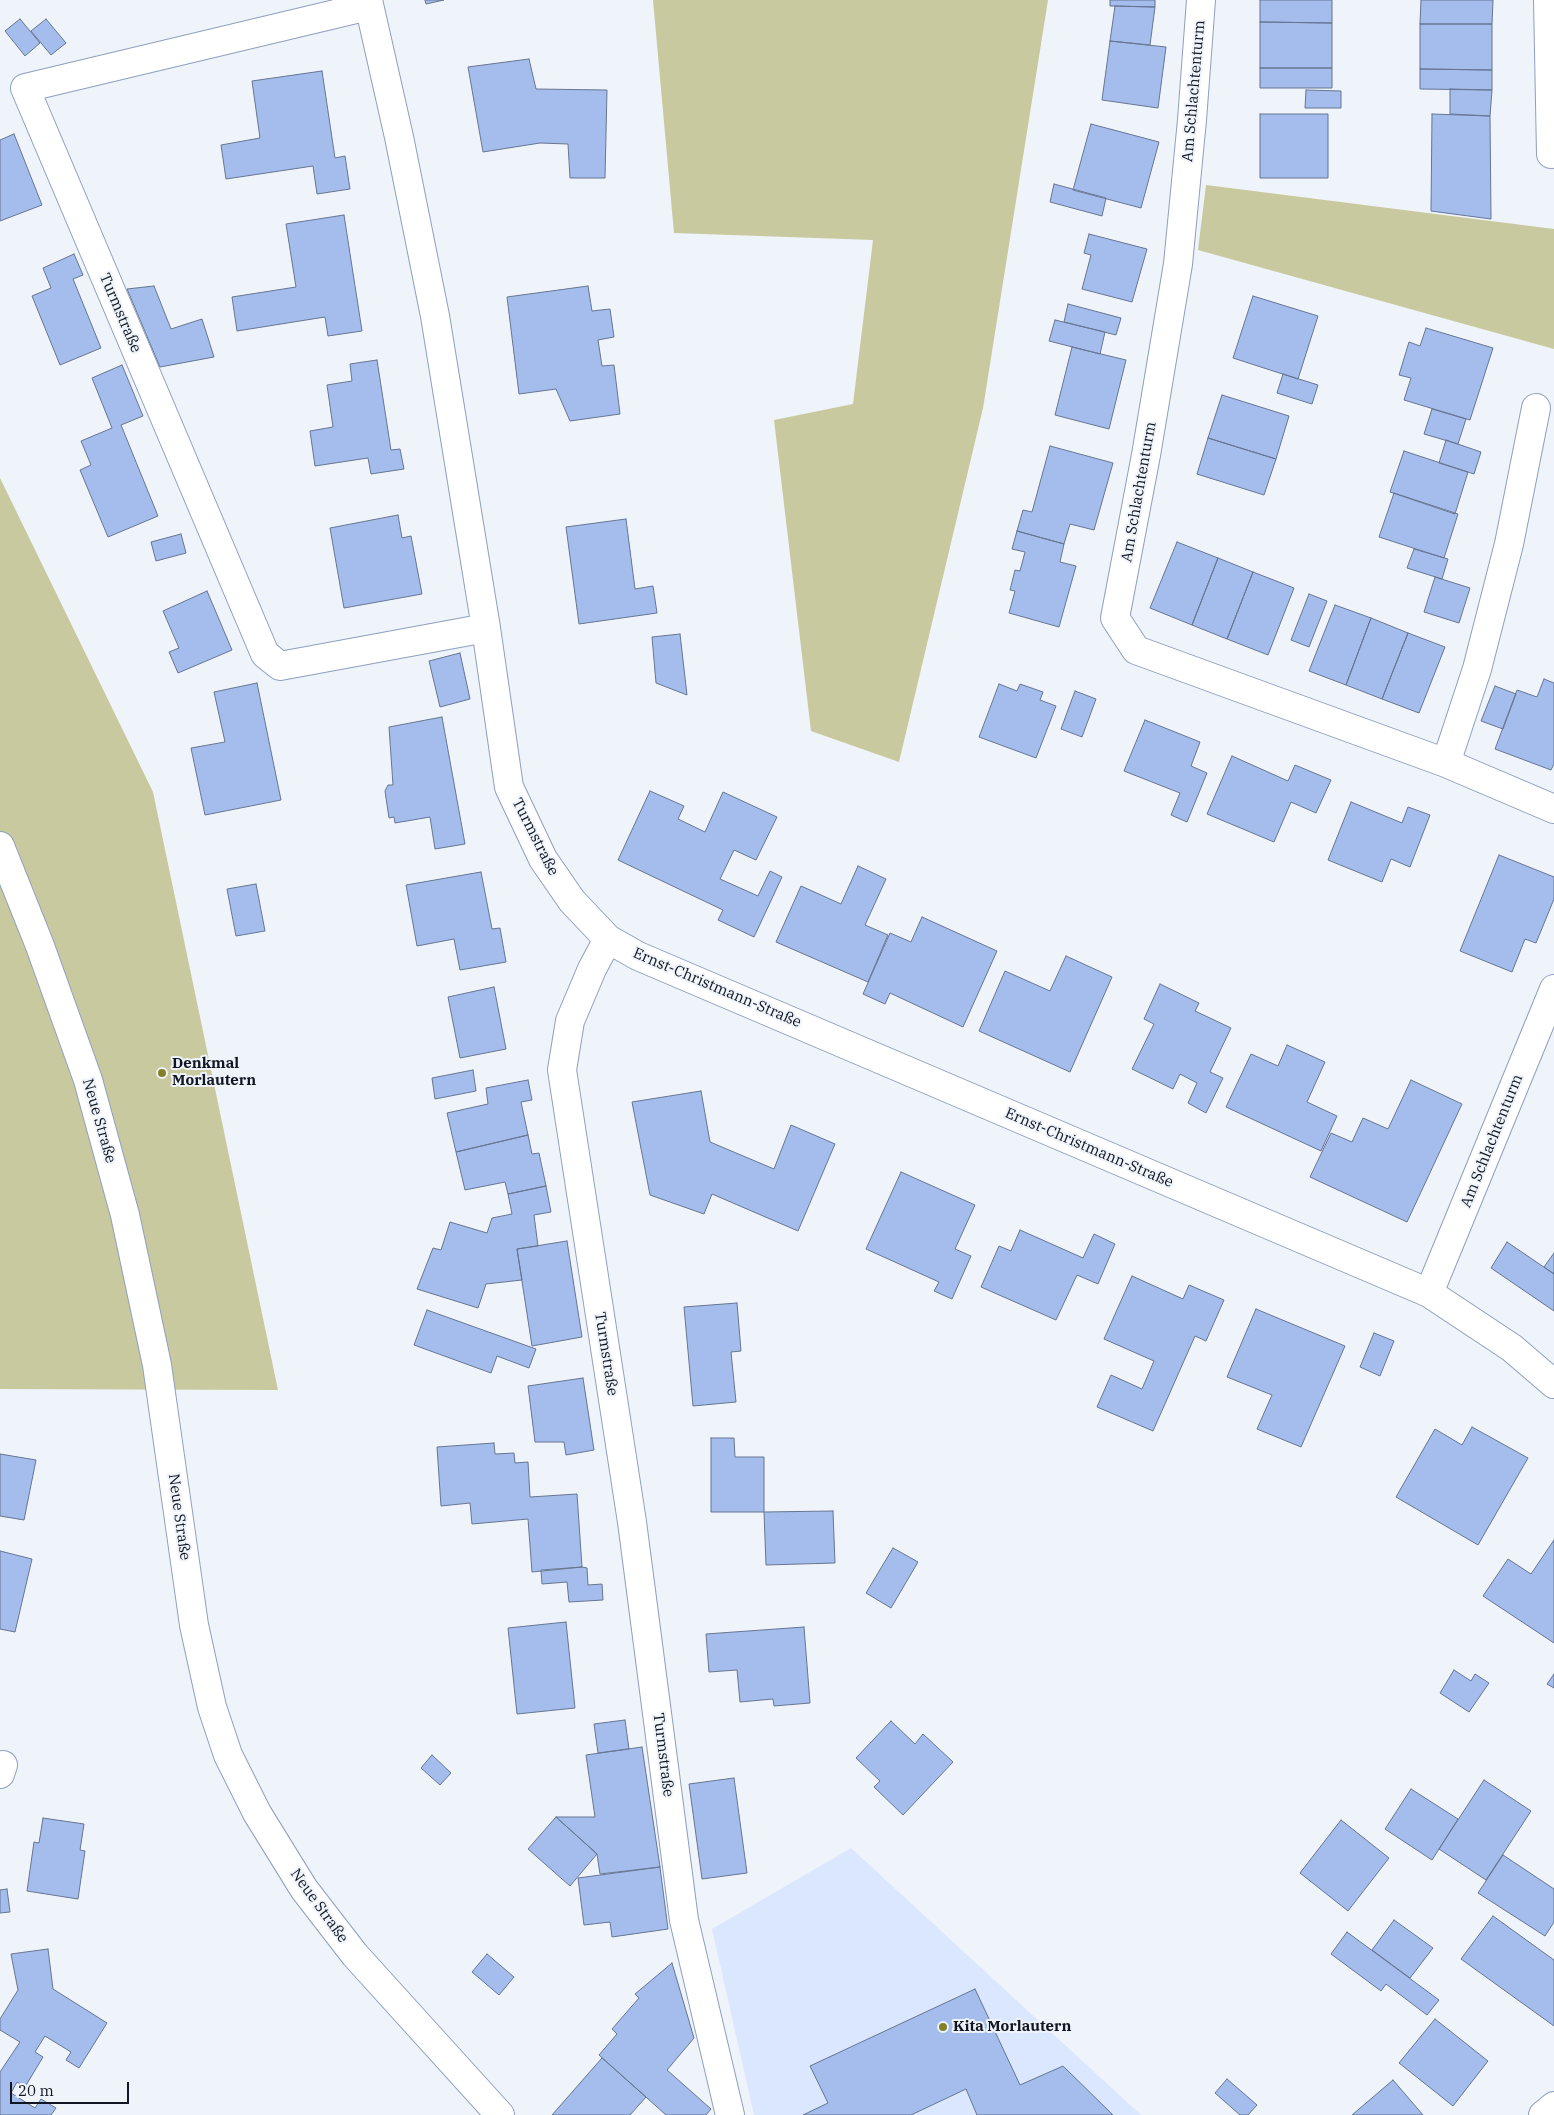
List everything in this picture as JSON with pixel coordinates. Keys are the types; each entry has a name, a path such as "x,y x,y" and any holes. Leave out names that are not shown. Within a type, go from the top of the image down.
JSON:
{"street":[{"name":"Am Schlachtenturm","path":"1201,0 1178,264 1146,455 1115,618 1136,650 1446,763 1554,809"},
{"path":"1548,0 1551,154"},
{"name":"Turmstraße","path":"486,628 280,666 265,654 24,88 368,3 399,137 435,316 486,628 510,787 543,859 572,901 608,939 592,969 570,1021 562,1070 632,1522 684,1920 730,2115"},
{"path":"1446,763 1477,669 1509,544 1536,408"},
{"name":"Neue Straße","path":"0,846 40,946 88,1080 125,1216 157,1365 194,1624 212,1707 228,1755 257,1813 304,1889 355,1955 500,2115"},
{"name":"Ernst-Christmann-Straße","path":"608,939 638,956 1429,1293 1512,1348 1554,1384"},
{"name":"Am Schlachtenturm","path":"1429,1293 1554,989"},
{"path":"1543,2115 1554,2106"}],"shaded area":[{"path":"851,1848 1141,2115 754,2115 712,1929"}],"green space":[{"path":"653,0 1048,0 983,408 899,762 811,731 774,420 853,404 873,240 674,233"},
{"path":"1206,185 1554,229 1554,349 1198,250"},
{"path":"0,478 153,792 278,1390 0,1389"}],"building":[{"path":"425,0 444,0 426,4"},
{"path":"1110,0 1155,0 1155,7 1110,6"},
{"path":"1260,0 1332,0 1332,23 1260,22"},
{"path":"1421,0 1493,0 1492,24 1420,24"},
{"path":"1115,6 1155,7 1150,45 1110,41"},
{"path":"20,19 40,43 25,56 5,31"},
{"path":"46,19 66,43 51,55 31,31"},
{"path":"1260,22 1332,23 1332,68 1260,68"},
{"path":"1420,24 1492,24 1492,70 1420,69"},
{"path":"1110,41 1166,47 1158,108 1102,100"},
{"path":"529,59 536,89 607,90 605,178 570,178 568,144 540,143 483,152 468,67"},
{"path":"1260,68 1332,68 1332,88 1260,88"},
{"path":"1420,69 1492,70 1492,90 1420,89"},
{"path":"322,71 335,158 345,156 350,189 317,194 313,166 226,179 221,145 260,138 252,81"},
{"path":"1450,89 1492,90 1490,116 1450,114"},
{"path":"1306,90 1341,91 1341,108 1305,108"},
{"path":"1260,114 1328,114 1328,178 1260,178"},
{"path":"1432,114 1490,116 1491,219 1431,211"},
{"path":"1091,124 1159,142 1141,208 1073,190"},
{"path":"14,134 42,205 0,221 0,140"},
{"path":"1054,184 1106,198 1102,216 1050,202"},
{"path":"344,215 362,331 328,336 325,317 237,331 232,297 296,287 286,224"},
{"path":"1089,234 1147,249 1132,302 1082,289 1091,255 1084,253"},
{"path":"74,254 83,275 73,279 101,348 60,365 32,296 51,288 43,268"},
{"path":"154,286 171,329 202,319 214,357 160,367 127,289"},
{"path":"588,286 592,311 610,309 614,337 598,340 602,366 614,365 620,414 570,421 556,389 519,394 507,297"},
{"path":"1253,296 1318,316 1298,379 1233,358"},
{"path":"1068,304 1121,318 1116,335 1064,322"},
{"path":"1055,320 1105,332 1100,354 1049,341"},
{"path":"1426,328 1493,348 1470,420 1404,400 1411,378 1399,375 1409,342 1420,346"},
{"path":"1072,347 1126,360 1109,429 1055,415"},
{"path":"377,360 391,450 400,449 404,469 371,474 368,458 315,466 310,431 333,427 327,385 352,381 350,364"},
{"path":"122,365 143,416 121,425 158,516 108,537 80,470 91,465 81,441 112,428 92,378"},
{"path":"1283,374 1318,385 1312,404 1277,393"},
{"path":"1222,395 1289,416 1276,459 1208,438"},
{"path":"1432,409 1466,419 1458,444 1424,434"},
{"path":"1208,438 1276,459 1264,495 1197,474"},
{"path":"1446,440 1481,452 1474,474 1439,463"},
{"path":"1050,446 1113,463 1094,530 1070,524 1064,544 1017,531 1023,510 1032,512"},
{"path":"1404,451 1468,472 1455,514 1390,492"},
{"path":"1394,493 1458,514 1444,558 1379,537"},
{"path":"398,515 402,538 411,536 422,594 344,608 330,528"},
{"path":"626,519 635,589 653,586 657,613 579,624 566,527"},
{"path":"1017,531 1064,544 1060,562 1076,566 1059,627 1009,613 1015,591 1010,590 1015,570 1020,571 1025,552 1012,549"},
{"path":"181,534 186,553 156,561 151,542"},
{"path":"1177,542 1218,558 1192,625 1150,608"},
{"path":"1414,549 1448,559 1442,579 1407,568"},
{"path":"1218,558 1253,572 1227,639 1192,625"},
{"path":"1253,572 1294,588 1268,655 1227,639"},
{"path":"1435,577 1470,588 1459,623 1424,612"},
{"path":"207,591 232,650 178,673 169,652 179,648 163,611"},
{"path":"1309,594 1327,601 1309,647 1291,640"},
{"path":"1335,605 1371,618 1346,685 1309,671"},
{"path":"1371,618 1408,633 1382,699 1346,685"},
{"path":"1408,633 1445,647 1419,713 1382,699"},
{"path":"680,634 687,695 656,683 652,637"},
{"path":"460,653 470,699 440,707 429,661"},
{"path":"1544,679 1554,683 1554,764 1551,770 1495,749 1517,690 1537,697"},
{"path":"257,683 281,800 205,815 191,748 225,742 214,692"},
{"path":"999,684 1017,691 1020,684 1043,692 1040,700 1056,706 1036,758 979,737"},
{"path":"1495,686 1516,694 1503,729 1481,721"},
{"path":"1075,691 1096,699 1082,737 1061,729"},
{"path":"442,717 465,844 435,849 430,817 395,823 394,817 389,818 385,791 388,785 393,785 389,727"},
{"path":"1145,720 1200,742 1191,766 1207,773 1187,822 1171,815 1180,793 1124,771"},
{"path":"1232,756 1288,781 1295,765 1331,780 1316,813 1291,802 1274,842 1207,814"},
{"path":"650,791 684,806 678,819 705,832 723,792 777,817 756,860 734,850 720,879 758,896 770,871 782,877 754,937 718,920 723,910 618,860"},
{"path":"1351,802 1402,823 1408,807 1430,815 1410,867 1391,859 1382,882 1328,860"},
{"path":"1499,855 1554,877 1554,899 1536,943 1525,939 1512,972 1460,951"},
{"path":"858,866 886,879 865,925 888,935 868,982 776,942 801,886 841,904"},
{"path":"481,872 492,929 500,928 506,962 460,970 454,939 417,946 406,885"},
{"path":"256,884 265,931 236,936 227,889"},
{"path":"922,917 997,951 963,1027 890,993 885,1004 863,994 890,933 911,942"},
{"path":"1066,956 1112,977 1070,1072 979,1031 1005,971 1050,991"},
{"path":"1160,984 1199,1003 1195,1011 1231,1028 1210,1072 1223,1078 1206,1113 1188,1103 1197,1083 1180,1074 1173,1089 1132,1069 1154,1024 1144,1019"},
{"path":"494,987 506,1049 460,1058 448,997"},
{"path":"1287,1045 1325,1062 1307,1102 1337,1116 1321,1151 1226,1107 1251,1054 1278,1066"},
{"path":"473,1070 476,1091 435,1099 432,1078"},
{"path":"528,1080 532,1100 521,1102 528,1135 456,1152 447,1113 488,1104 486,1088"},
{"path":"1411,1080 1462,1104 1407,1222 1310,1177 1331,1133 1352,1142 1363,1118 1388,1129"},
{"path":"701,1091 710,1142 774,1169 791,1125 835,1144 798,1231 712,1194 704,1214 650,1195 632,1102"},
{"path":"528,1135 532,1154 539,1153 546,1186 508,1194 505,1182 465,1190 456,1152"},
{"path":"901,1172 975,1205 955,1249 971,1256 952,1299 934,1291 939,1282 866,1249"},
{"path":"546,1186 551,1212 534,1215 538,1246 517,1249 522,1280 486,1284 478,1308 417,1289 433,1248 441,1250 450,1222 487,1233 492,1218 512,1214 508,1194"},
{"path":"1020,1230 1083,1258 1094,1234 1115,1244 1098,1284 1077,1275 1056,1320 981,1287 999,1246 1011,1251"},
{"path":"567,1241 582,1337 532,1346 517,1249"},
{"path":"1507,1242 1554,1274 1554,1311 1491,1268"},
{"path":"1554,1253 1554,1274 1544,1267"},
{"path":"1132,1276 1183,1299 1189,1285 1224,1300 1206,1341 1195,1336 1153,1431 1097,1407 1111,1375 1142,1389 1154,1361 1104,1339"},
{"path":"737,1303 741,1351 731,1352 736,1402 693,1406 684,1307"},
{"path":"1256,1309 1345,1346 1301,1447 1257,1429 1272,1395 1227,1377"},
{"path":"427,1310 536,1349 529,1368 497,1356 491,1373 414,1345"},
{"path":"1374,1333 1394,1341 1380,1376 1360,1367"},
{"path":"583,1378 594,1450 566,1455 564,1442 535,1442 528,1386"},
{"path":"1472,1427 1528,1458 1478,1545 1396,1497 1435,1429 1462,1445"},
{"path":"711,1438 734,1438 735,1457 764,1457 764,1512 711,1512"},
{"path":"494,1443 495,1454 514,1453 515,1463 528,1462 530,1497 577,1494 582,1567 532,1572 528,1519 472,1524 470,1503 441,1506 437,1447"},
{"path":"0,1454 36,1460 24,1520 0,1516"},
{"path":"833,1511 835,1563 766,1565 764,1512"},
{"path":"1554,1540 1554,1643 1483,1596 1508,1559 1531,1574"},
{"path":"893,1548 918,1562 891,1608 866,1593"},
{"path":"0,1551 32,1559 15,1632 0,1629"},
{"path":"587,1568 588,1585 602,1584 603,1600 569,1602 567,1582 542,1584 541,1570"},
{"path":"566,1622 575,1708 517,1714 508,1628"},
{"path":"804,1627 810,1703 774,1706 773,1699 740,1702 737,1670 709,1672 706,1634"},
{"path":"1454,1670 1471,1681 1475,1674 1489,1683 1469,1712 1440,1693"},
{"path":"1554,1674 1554,1688 1547,1684"},
{"path":"625,1720 629,1749 598,1753 594,1724"},
{"path":"891,1721 915,1744 923,1734 953,1762 903,1815 874,1787 880,1781 856,1758"},
{"path":"642,1747 660,1867 600,1874 597,1854 556,1817 595,1817 586,1755"},
{"path":"432,1755 451,1773 440,1785 421,1768"},
{"path":"734,1778 747,1873 702,1879 689,1784"},
{"path":"1484,1780 1531,1811 1486,1880 1439,1849"},
{"path":"1411,1789 1458,1819 1432,1860 1385,1829"},
{"path":"556,1817 597,1854 570,1886 528,1849"},
{"path":"43,1818 84,1824 80,1850 85,1851 78,1899 27,1891 34,1842 39,1843"},
{"path":"1341,1820 1389,1858 1348,1911 1300,1873"},
{"path":"1503,1855 1554,1889 1554,1922 1545,1936 1478,1893"},
{"path":"660,1867 668,1929 612,1937 610,1922 584,1925 578,1878"},
{"path":"7,1889 10,1912 0,1913 0,1890"},
{"path":"1493,1916 1554,1960 1554,2026 1461,1959"},
{"path":"1394,1920 1433,1948 1410,1978 1372,1950"},
{"path":"1347,1932 1439,2000 1427,2015 1386,1984 1381,1991 1331,1954"},
{"path":"48,1949 53,1989 107,2023 79,2068 66,2060 71,2052 45,2036 35,2052 43,2057 25,2087 17,2082 11,2093 35,2108 41,2099 56,2108 51,2115 0,2115 0,2072 20,2042 0,2030 0,2019 18,1990 11,1954"},
{"path":"487,1954 514,1977 499,1995 472,1972"},
{"path":"672,1963 694,2038 667,2070 711,2109 706,2115 666,2115 599,2055 617,2034 612,2029 639,1998 635,1994"},
{"name":"Kita Morlautern","path":"975,1989 1020,2085 1063,2066 1113,2115 977,2115 966,2089 911,2115 803,2115 828,2103 810,2066"},
{"path":"1435,2019 1488,2061 1453,2106 1399,2063"},
{"path":"602,2058 646,2097 630,2115 552,2115"},
{"path":"1227,2079 1257,2105 1248,2115 1240,2115 1215,2093"},
{"path":"1393,2080 1423,2115 1352,2115"}],"place":[{"name":"Denkmal Morlautern","path":"162,1073"},
{"name":"Kita Morlautern","path":"943,2027"}]}
